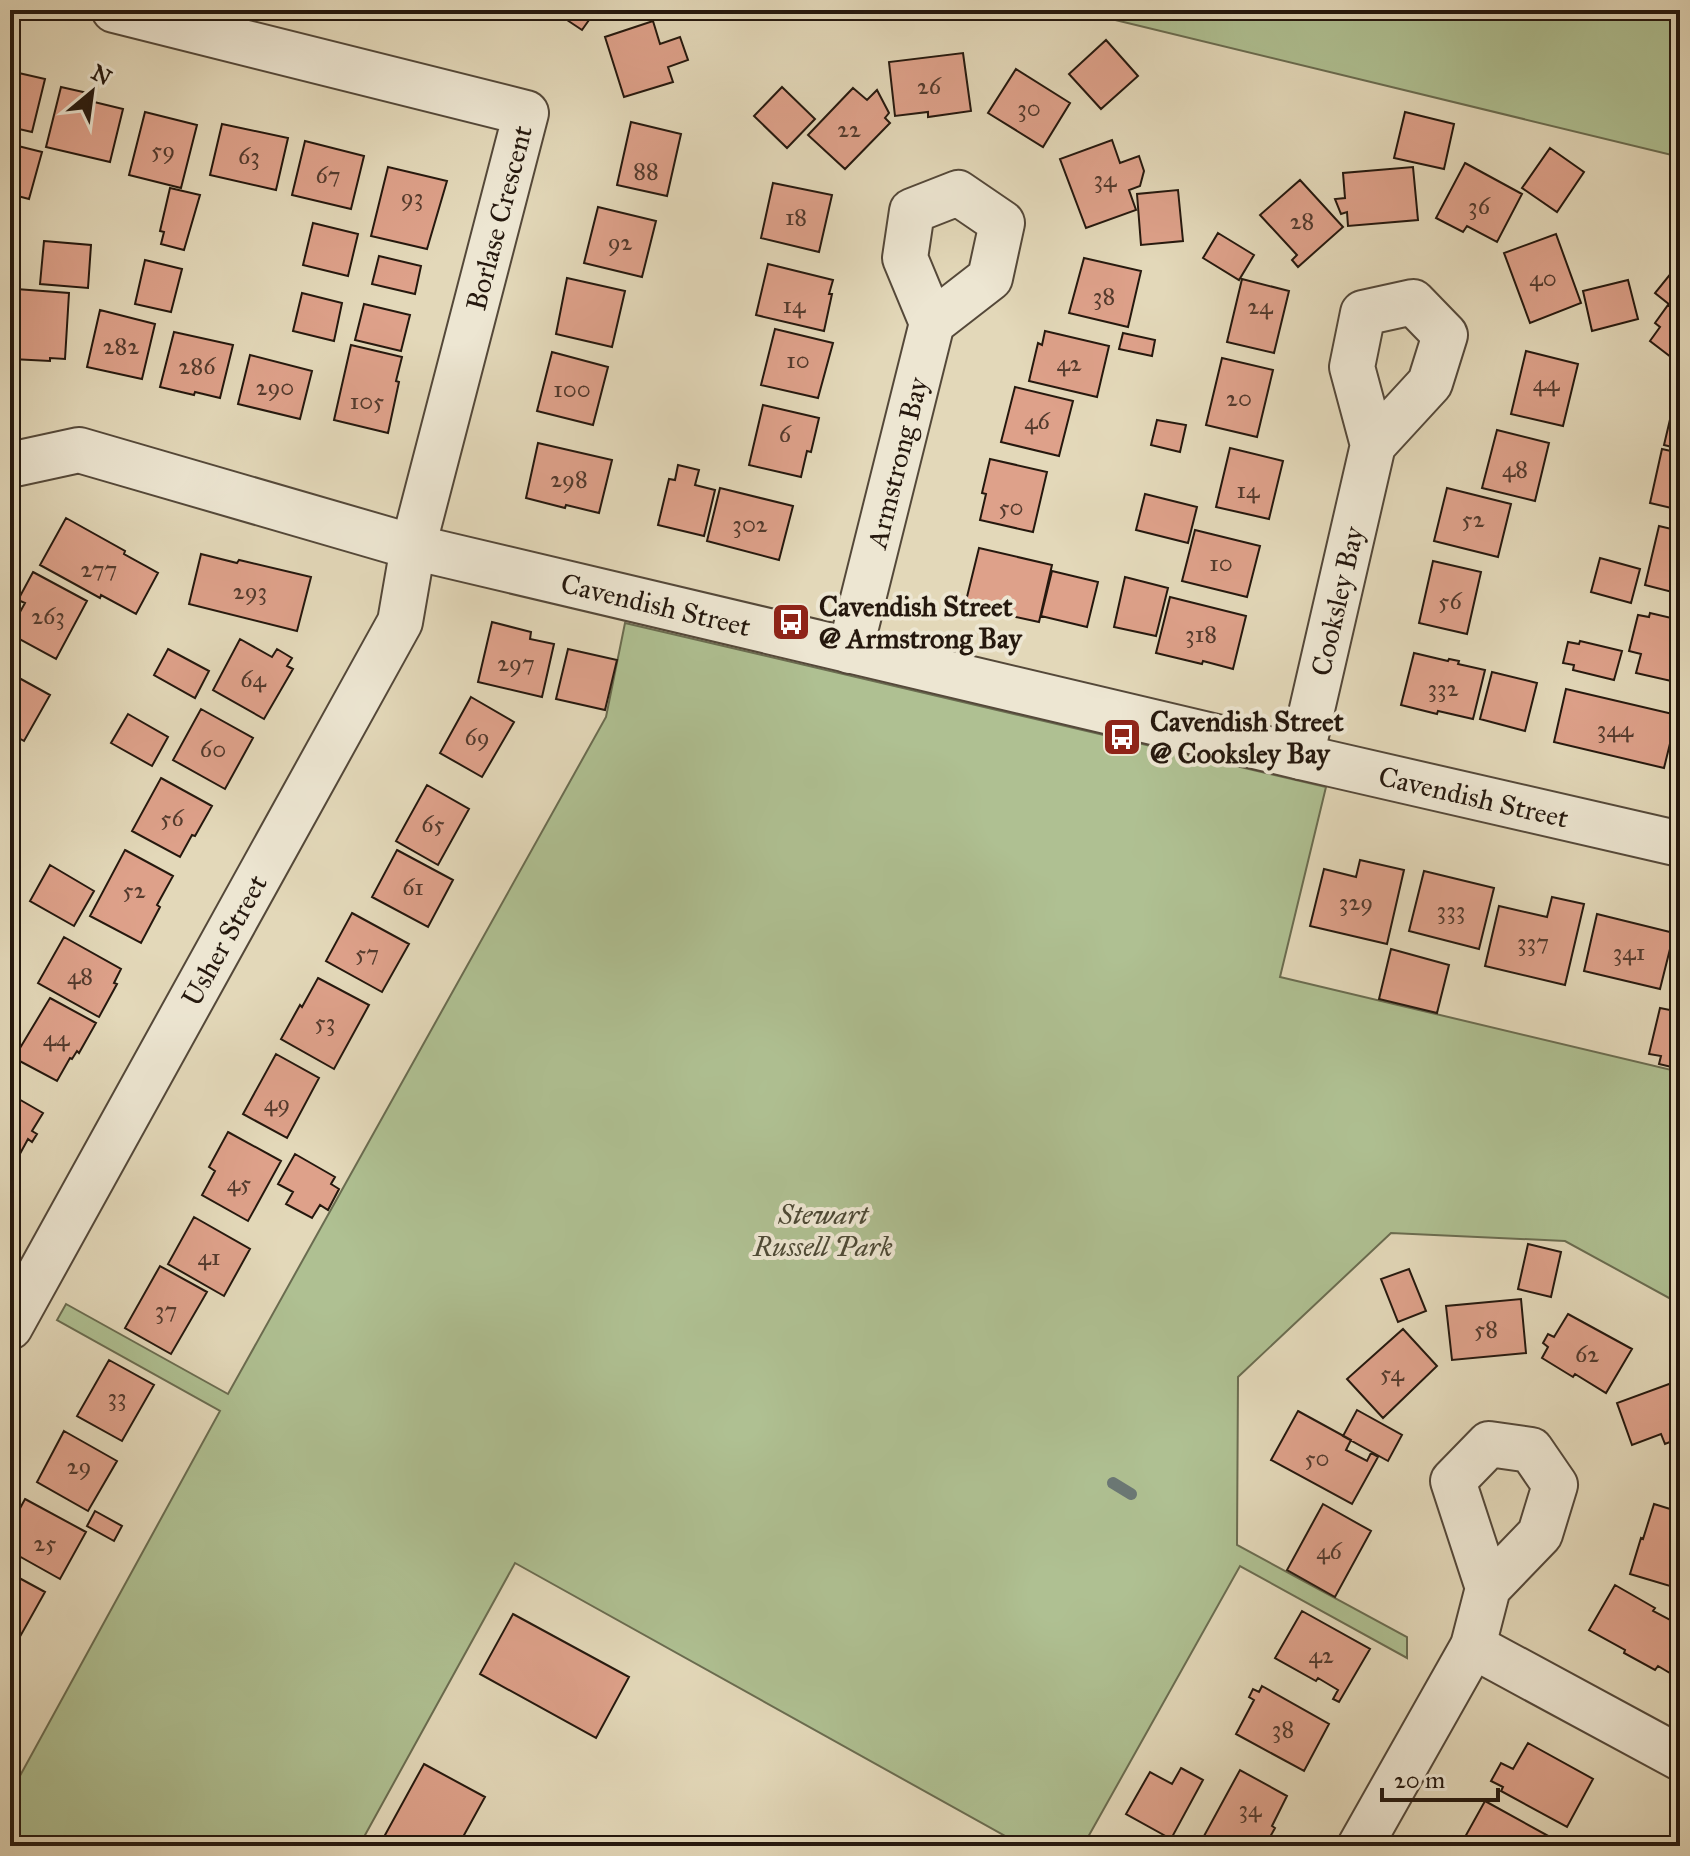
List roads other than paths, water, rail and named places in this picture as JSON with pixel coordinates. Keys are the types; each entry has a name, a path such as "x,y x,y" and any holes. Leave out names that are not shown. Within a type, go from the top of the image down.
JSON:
{"street":[{"name":"Borlase Crescent","path":"114,10 526,113 413,547"},
{"name":"Armstrong Bay","path":"850,651 932,323"},
{"name":"Cooksley Bay","path":"1301,757 1373,445"},
{"name":"Cavendish Street","path":"10,465 79,450 413,547 1680,844"},
{"name":"Usher Street","path":"10,1327 400,622 413,547"},
{"path":"1360,1846 1473,1646 1488,1588"},
{"path":"1473,1646 1680,1758"}],"waterway":[{"path":"1113,1483 1131,1494"}],"place":[{"name":"Cavendish Street @ Armstrong Bay","path":"791,622"},
{"name":"Cavendish Street @ Cooksley Bay","path":"1122,737"}],"park label":[{"name":"Stewart Russell Park","path":"823,1230"}]}
